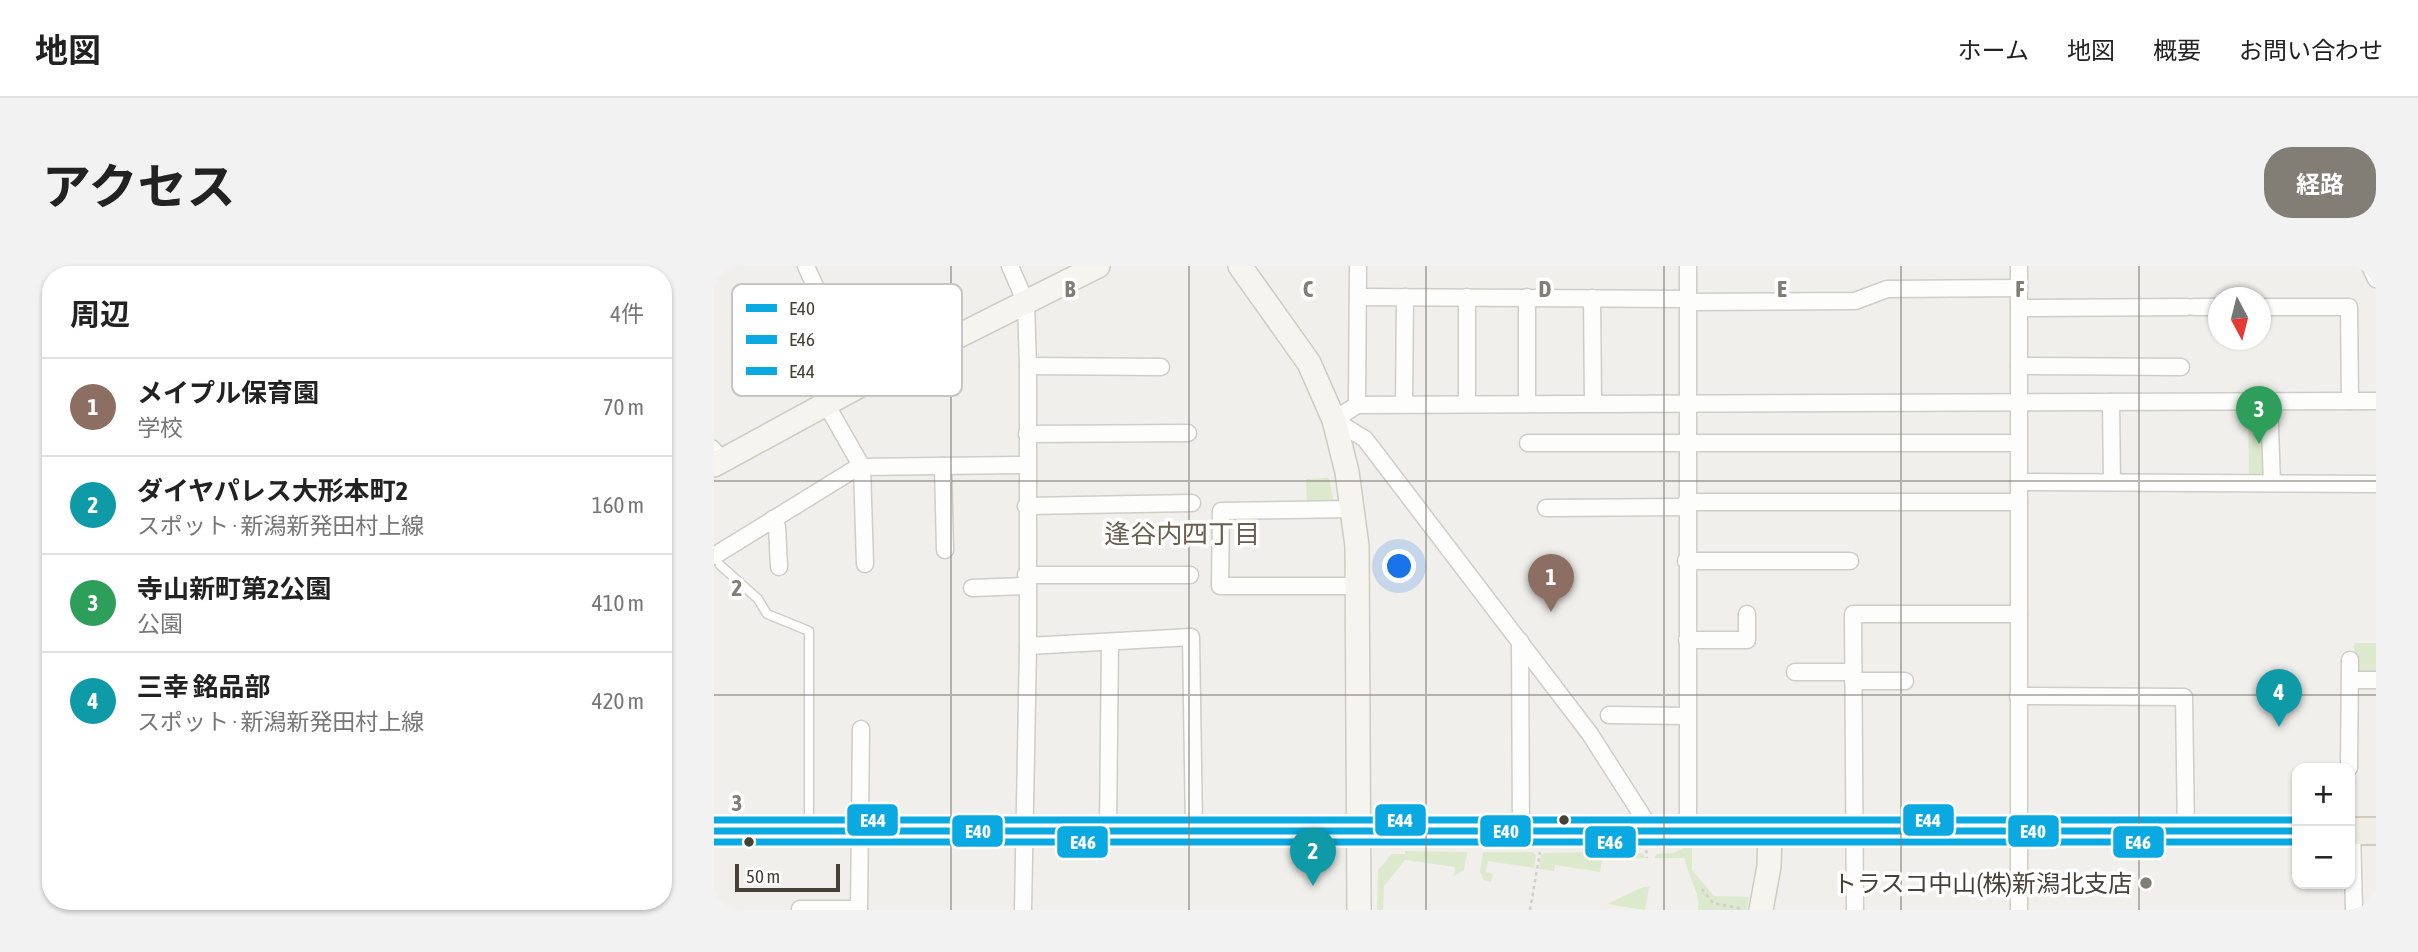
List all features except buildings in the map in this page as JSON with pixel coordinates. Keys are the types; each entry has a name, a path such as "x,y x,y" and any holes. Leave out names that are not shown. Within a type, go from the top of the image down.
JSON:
{"main road":[{"path":"714,831 1521,830 1649,840 1688,830 2018,833 2292,831"}],"street":[{"path":"806,266 814,284"},
{"path":"1010,266 1026,303 1028,366 1028,646 1023,910"},
{"path":"962,335 1098,266"},
{"path":"1240,266 1309,363 1334,420 1347,472 1353,509 1358,586 1359,910"},
{"path":"1357,404 1358,266"},
{"path":"1688,266 1688,830"},
{"path":"2018,266 2019,910"},
{"path":"2370,266 2376,279"},
{"path":"1358,297 1854,302 1887,289 2019,288"},
{"path":"1404,404 1405,297"},
{"path":"1466,297 1466,404"},
{"path":"1527,298 1527,403"},
{"path":"1592,298 1593,403"},
{"path":"2019,308 2208,307"},
{"path":"2271,307 2349,307 2350,401"},
{"path":"1028,366 1161,367"},
{"path":"2019,366 2181,367"},
{"path":"718,456 841,396"},
{"path":"1334,420 1357,404 2376,401"},
{"path":"2110,402 2112,482"},
{"path":"2270,402 2272,483"},
{"path":"826,404 862,467 865,564"},
{"path":"1334,420 1365,439 1590,734 1649,840"},
{"path":"1027,434 1188,433"},
{"path":"1528,443 2018,443"},
{"path":"717,561 773,519 862,467 1026,465"},
{"path":"943,466 945,550"},
{"path":"2019,482 2376,484"},
{"path":"1546,508 2019,502"},
{"path":"1026,506 1192,503"},
{"path":"1353,509 1221,511 1220,586 1358,586"},
{"path":"773,519 777,527 779,566"},
{"path":"1686,561 1850,561"},
{"path":"972,588 1026,581 1190,575"},
{"path":"1686,640 1747,640 1747,614"},
{"path":"1855,910 1853,614 2019,614"},
{"path":"1028,646 1191,637 1194,829"},
{"path":"1520,641 1521,830"},
{"path":"1108,829 1110,642"},
{"path":"2348,763 2350,660"},
{"path":"1795,672 1905,681"},
{"path":"2350,680 2376,680"},
{"path":"2018,696 2184,697 2186,832"},
{"path":"1609,715 1687,716"},
{"path":"800,909 859,910 861,729"},
{"path":"1761,910 1769,866 1770,831"},
{"path":"2354,910 2359,831"}],"lane":[{"path":"717,561 758,599 767,614 809,631 810,831"}],"path":[{"path":"1647,858 1649,840"},
{"path":"1530,910 1540,852"},
{"path":"1702,889 1713,903 1750,910"}],"green space":[{"path":"2248,403 2262,403 2270,477 2249,482"},
{"path":"1329,478 1335,509 1307,509 1306,479"},
{"path":"2354,643 2376,643 2376,677 2355,678"},
{"path":"1692,845 1692,870 1714,896 1749,897 1747,910 1698,910 1698,897 1685,858 1654,858 1657,854 1673,853"},
{"path":"1405,851 1467,852 1464,870 1454,876 1455,867 1405,860 1384,886 1383,910 1377,910 1378,870 1392,854 1405,854"},
{"path":"1628,851 1644,854 1645,858 1602,860 1600,872 1555,865 1554,871 1539,869 1541,855 1545,853"},
{"path":"1483,852 1533,852 1536,855 1534,868 1488,861 1486,872 1493,874 1491,882 1484,880 1480,872"},
{"path":"1643,887 1649,887 1645,910 1607,904"}],"transit line":[{"name":"E44","path":"714,820 2292,820"},
{"name":"E40","path":"714,831 2292,831"},
{"name":"E46","path":"714,842 2292,842"}],"place":[{"name":"寺山新町第2公園","path":"2259,444"},
{"name":"メイプル保育園","path":"1551,612"},
{"name":"三幸 銘品部","path":"2279,727"},
{"name":"トラスコ中山(株)新潟北支店","path":"2146,883"},
{"name":"ダイヤパレス大形本町2","path":"1313,886"}],"district":[{"name":"逢谷内四丁目","path":"1182,534"}]}
